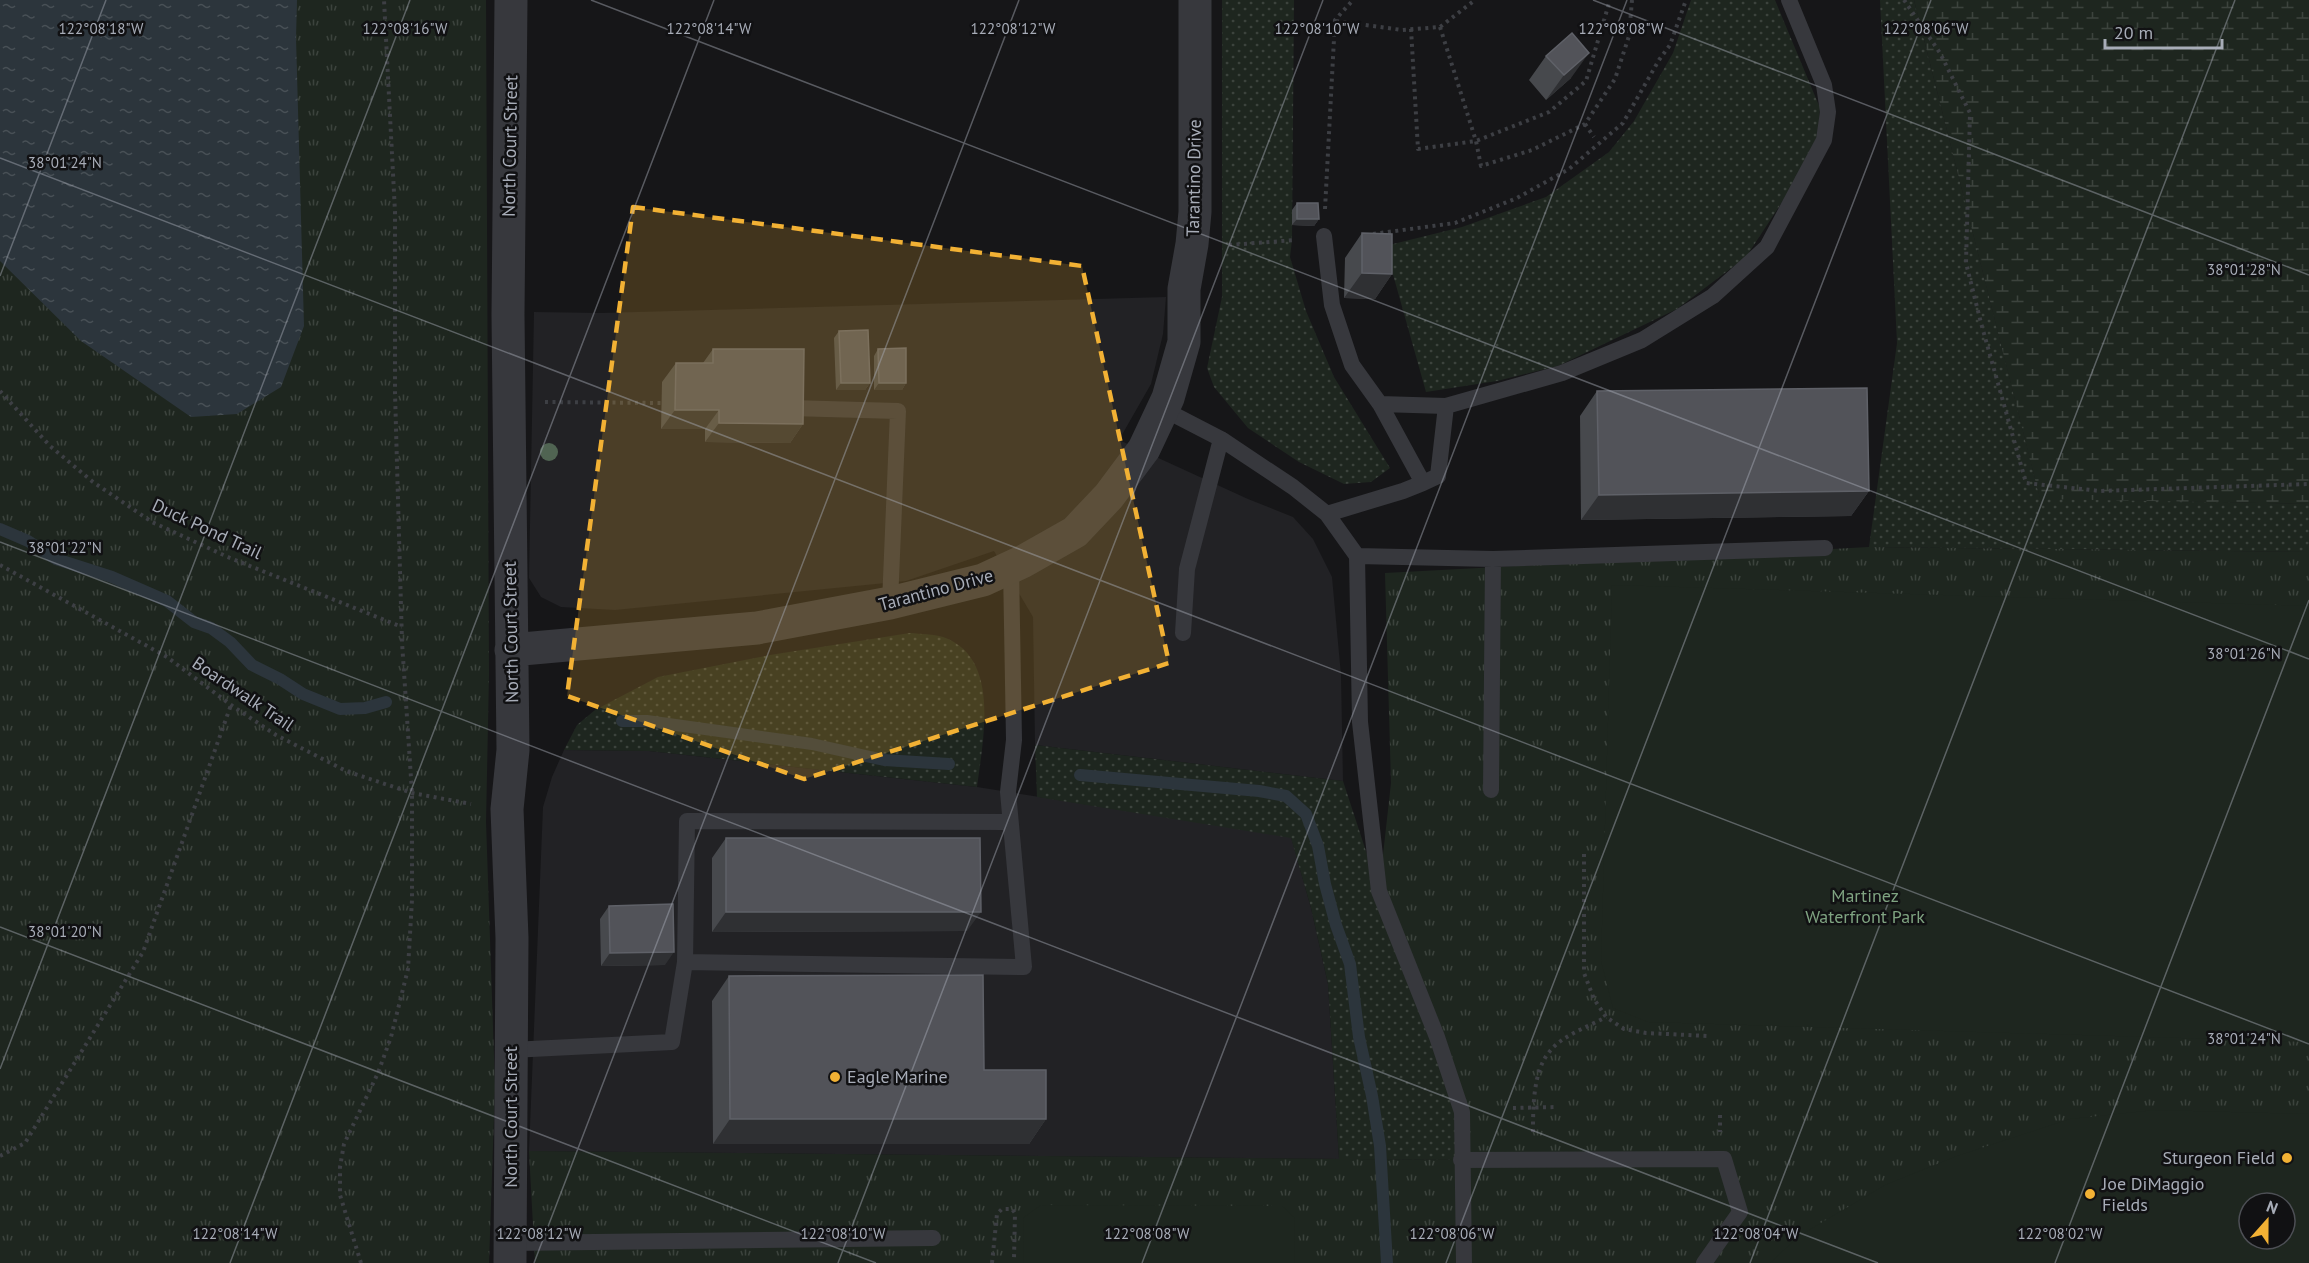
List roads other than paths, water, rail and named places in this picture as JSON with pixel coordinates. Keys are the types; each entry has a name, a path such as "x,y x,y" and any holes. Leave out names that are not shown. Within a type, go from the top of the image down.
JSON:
{"street":[{"name":"North Court Street","path":"510,1253 512,939 507,809 513,750 509,402 511,0"},
{"name":"Tarantino Drive","path":"511,650 757,628 890,603 983,580 1075,532 1109,496 1144,449 1168,398 1184,342 1184,289 1195,212 1196,0"}],"lane":[{"path":"1380,405 1446,406 1562,373 1642,340 1713,296 1767,247 1824,140 1828,112 1824,85 1788,0"},
{"path":"1324,236 1332,305 1352,365 1380,405 1423,483"},
{"path":"1327,514 1403,491 1438,476 1446,406"},
{"path":"790,408 898,411 890,603"},
{"path":"1163,409 1221,439 1293,487 1327,514 1357,556 1360,722 1379,891 1437,1037 1462,1112 1464,1263"},
{"path":"1183,633 1187,569 1221,439"},
{"path":"1357,556 1493,559 1825,548"},
{"path":"1491,790 1493,559"},
{"path":"685,962 1024,967 1008,792 1014,740 1011,567"},
{"path":"511,1050 672,1042 685,962 687,821 1010,822"},
{"path":"1461,1160 1724,1160 1740,1212 1704,1263"},
{"path":"510,1253 933,1238"}],"water":[{"path":"0,0 297,0 296,38 304,326 281,387 237,414 191,417 81,341 0,261"}],"waterway":[{"path":"0,529 28,541 56,559 112,577 167,601 194,622 211,628 230,642 252,665 303,694 340,709 365,708 386,702"},
{"path":"622,721 647,721 812,744 884,760 949,764"},
{"path":"1080,775 1259,791 1286,796 1306,814 1318,846 1336,925 1350,964 1359,1037 1380,1146 1387,1263"}],"place":[{"name":"Eagle Marine","path":"835,1077"},
{"name":"Sturgeon Field","path":"2287,1158"},
{"name":"Joe DiMaggio Fields","path":"2090,1194"}],"park label":[{"name":"Martinez Waterfront Park","path":"1865,906"}]}
